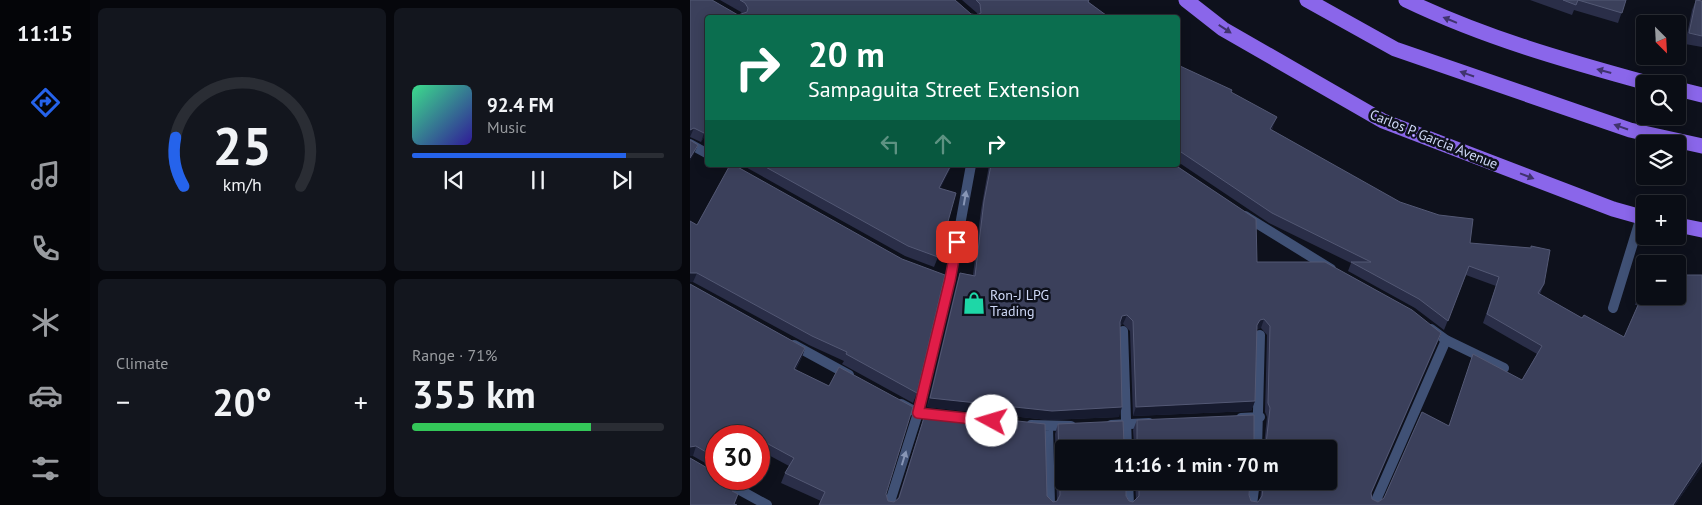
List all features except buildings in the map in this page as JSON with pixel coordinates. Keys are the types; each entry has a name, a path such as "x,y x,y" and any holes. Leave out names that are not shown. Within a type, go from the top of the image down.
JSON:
{"main road":[{"name":"Carlos P. Garcia Avenue","path":"1186,0 1223,29 1383,121 1613,209 1636,215"},
{"path":"1307,0 1396,49 1630,130 1702,146"},
{"path":"1406,0 1493,37 1536,52 1636,80"},
{"path":"1686,92 1702,95"},
{"path":"1686,227 1702,230"}],"street":[{"path":"690,144 705,152"},
{"path":"889,505 918,413 971,167"},
{"path":"1236,210 1340,275"},
{"path":"1613,308 1636,238"},
{"path":"1426,325 1446,340 1504,368"},
{"path":"1123,331 1127,440"},
{"path":"1258,440 1260,418 1260,335"},
{"path":"1374,505 1446,340"},
{"path":"786,341 856,379"},
{"path":"892,399 918,413 946,416"},
{"path":"1231,419 1260,418"},
{"path":"1020,424 1048,427 1164,422"},
{"path":"1048,427 1050,505"},
{"path":"740,490 767,505"},
{"path":"1128,490 1129,505"},
{"path":"1255,490 1256,504"}],"place":[{"name":"Ron-J LPG Trading","path":"974,303"}],"route":[{"path":"957,242 950,280 918,413 992,421"}]}
